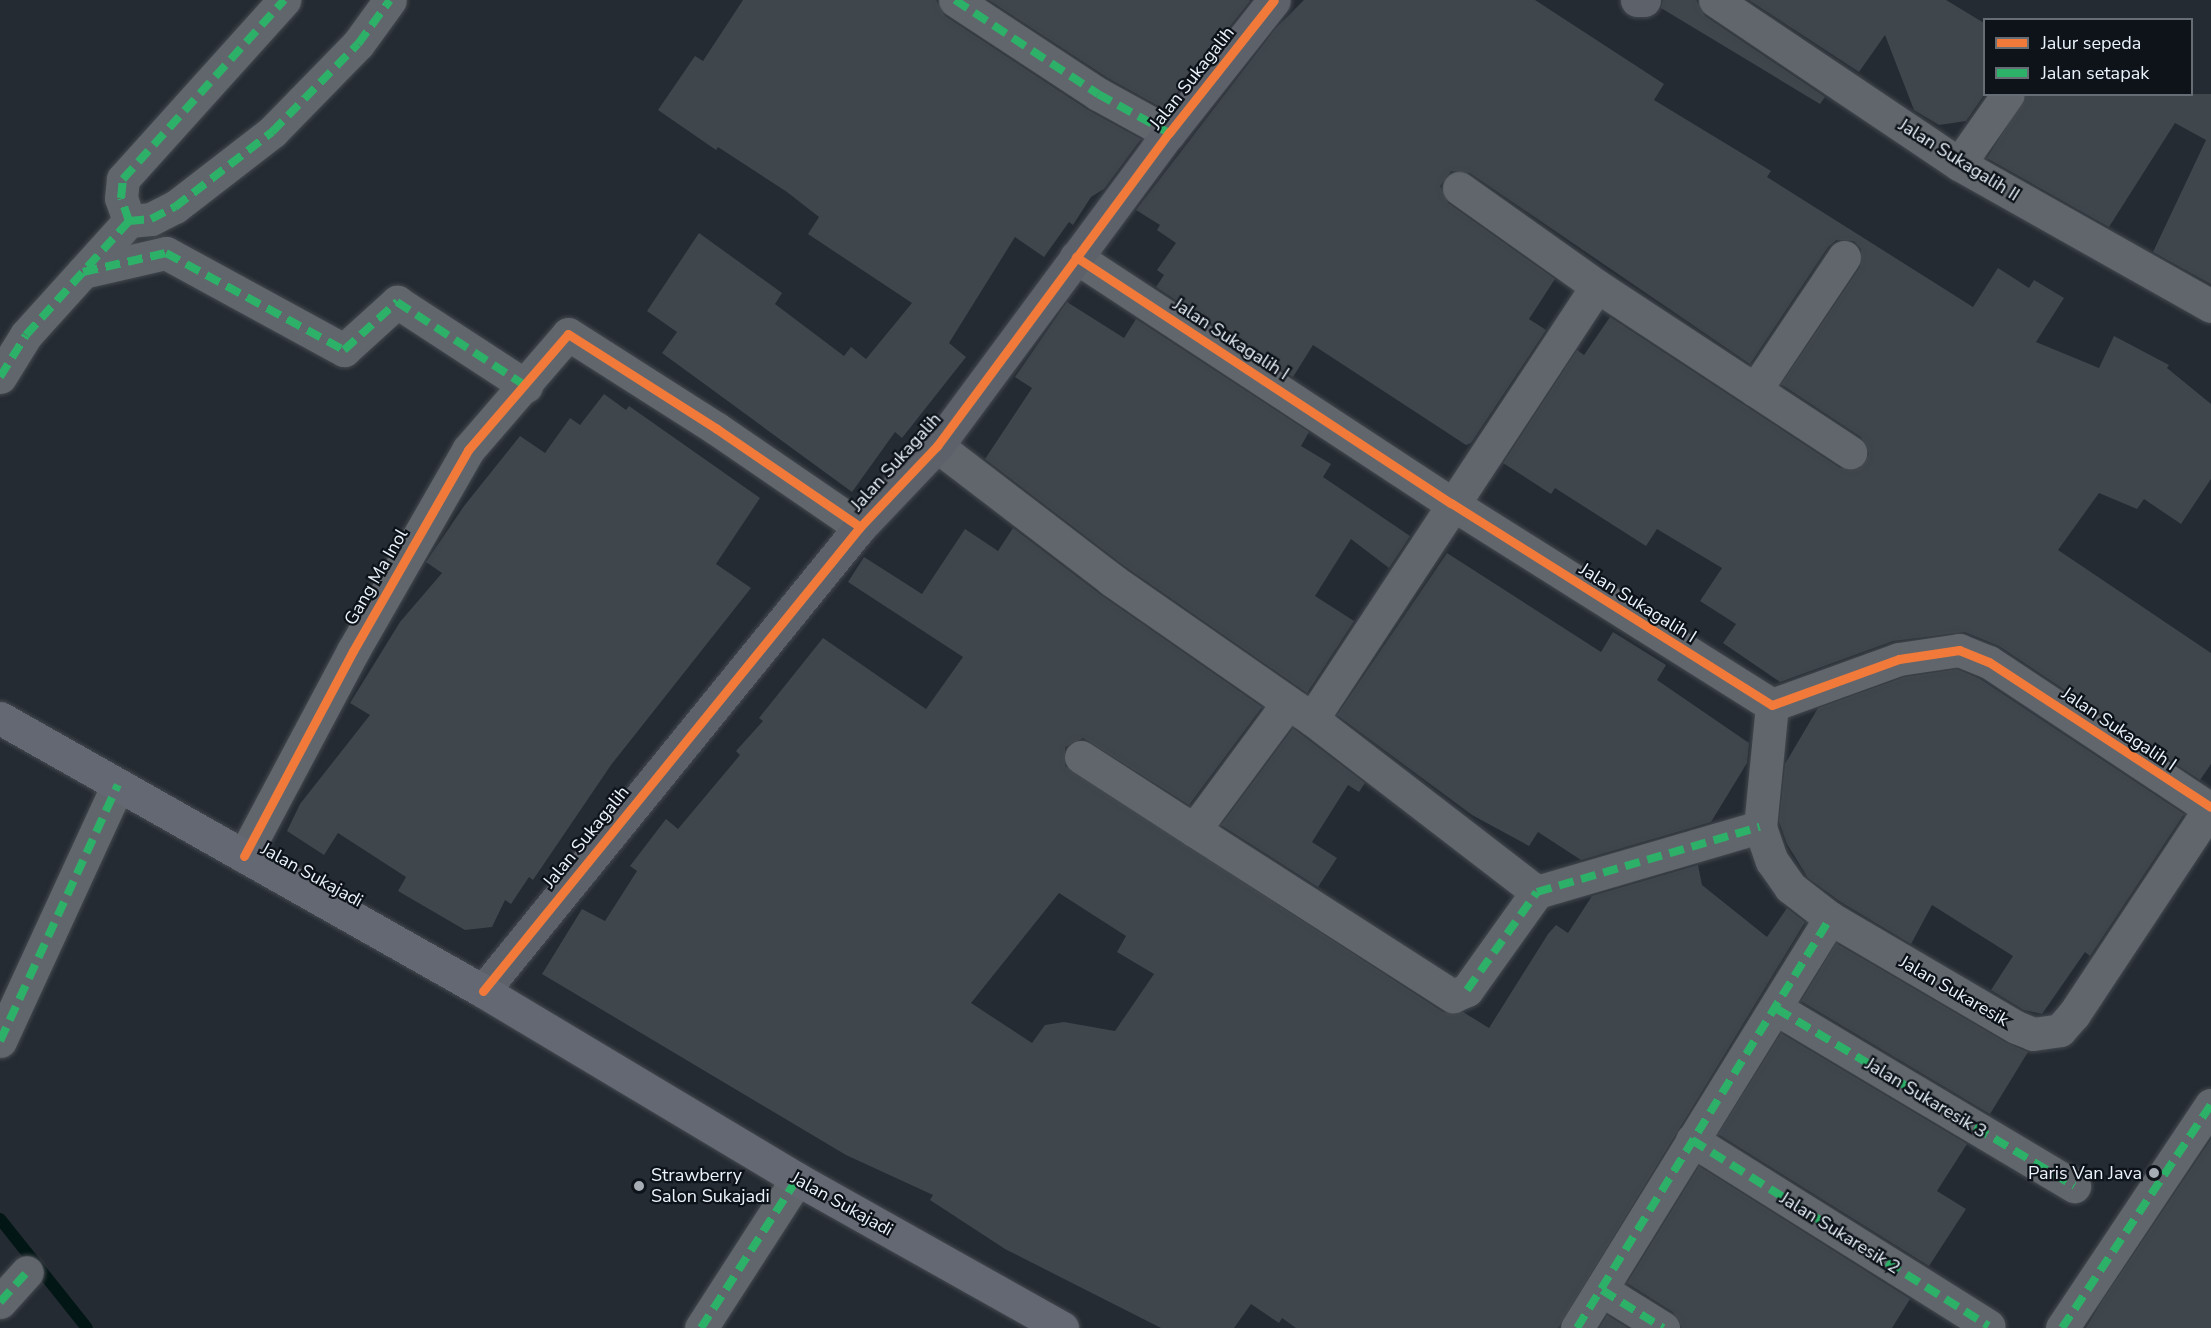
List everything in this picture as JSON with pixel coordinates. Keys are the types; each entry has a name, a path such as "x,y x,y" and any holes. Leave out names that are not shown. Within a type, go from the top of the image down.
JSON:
{"main road":[{"name":"Jalan Sukajadi","path":"0,718 483,991 797,1179 1062,1328"}],"street":[{"path":"129,221 121,198 123,179 284,0"},
{"path":"0,377 26,335 129,221 151,219 175,207 272,132 358,44 390,0"},
{"path":"955,0 1098,94 1169,133"},
{"name":"Jalan Sukagalih","path":"483,991 860,527 936,446 1169,133 1274,0"},
{"path":"1637,0 1644,0"},
{"name":"Jalan Sukagalih II","path":"1715,0 1959,164 2211,306"},
{"path":"1959,164 2007,96"},
{"path":"1459,188 1597,286 1850,452"},
{"path":"83,272 166,253 344,351 398,302 526,386"},
{"name":"Jalan Sukagalih I","path":"1076,256 1451,503 1772,705 1899,659 1959,650 1989,662 2210,808"},
{"path":"1755,390 1844,257"},
{"path":"1194,830 1300,711 1451,503 1597,286"},
{"name":"Gang Ma Inol","path":"244,856 353,651 468,450 526,386 567,334 717,429 860,527"},
{"path":"936,446 1112,580 1300,711 1537,892"},
{"name":"Jalan Sukaresik","path":"1772,705 1760,827 1772,861 1790,887 1830,918 2016,1028 2033,1034 2060,1030 2210,808"},
{"path":"1081,758 1453,996 1467,990 1537,892 1760,827"},
{"path":"0,1041 118,785"},
{"path":"1577,1328 1692,1140 1777,1009 1830,918"},
{"name":"Jalan Sukaresik 3","path":"1777,1009 2074,1186"},
{"path":"2062,1328 2211,1105"},
{"name":"Jalan Sukaresik 2","path":"1692,1140 1989,1326"},
{"path":"701,1328 797,1179"},
{"path":"1,1298 27,1272"},
{"path":"1602,1290 1664,1328"}],"building":[{"path":"743,0 936,0 945,16 1088,110 1141,139 1104,189 1091,197 1073,225 1069,222 1044,257 1015,237 949,343 966,357 902,438 895,432 852,492 662,353 677,332 647,311 699,233 782,293 775,304 844,356 851,347 866,359 912,303 808,234 819,217 787,192 718,147 716,150 658,110 695,56 703,61"},
{"path":"989,0 1250,1 1164,109 1108,78"},
{"path":"1304,0 1535,0 1664,84 1654,100 1771,171 1767,177 1973,307 1998,268 2029,288 2034,280 2064,298 2036,342 2099,368 2114,336 2169,365 2167,368 2211,404 2211,479 2181,524 2144,499 2137,509 2099,493 2058,550 2211,653 2211,764 2200,780 1999,646 1965,632 1893,641 1780,682 1723,643 1736,624 1700,601 1722,568 1657,529 1646,546 1555,488 1551,494 1503,463 1577,350 1584,355 1610,317 1840,468 1859,468 1869,454 1861,437 1781,384 1860,267 1861,249 1854,241 1836,240 1828,247 1750,364 1470,173 1451,171 1440,186 1448,203 1555,279 1529,319 1546,330 1471,443 1466,445 1313,345 1293,377 1156,287 1164,275 1157,270 1176,243 1157,230 1160,225 1136,210 1276,28"},
{"path":"1663,0 1696,0 1705,16 1825,97 1820,104 1661,8"},
{"path":"1749,0 1946,0 1983,22 1983,96 1966,121 1939,125 1914,110 1885,35 1859,72"},
{"path":"2193,94 2211,94 2211,284 2153,252 2206,140 2175,123 2109,227 1987,158 2026,96 2193,96"},
{"path":"1067,302 1124,338 1136,319 1309,432 1301,446 1331,464 1323,477 1410,536 1389,568 1351,539 1315,596 1354,621 1307,693 1123,565 985,459 1032,388 1015,377"},
{"path":"604,394 626,410 629,406 760,498 716,564 751,588 611,765 533,880 529,877 511,904 505,900 492,927 465,930 398,891 406,877 338,833 324,855 287,831 300,804 370,715 350,703 400,622 442,573 426,562 464,506 520,436 545,453 570,418 580,425"},
{"path":"1013,528 1101,595 1262,707 1189,805 1083,738 1065,747 1065,766 1443,1012 1463,1012 1489,1028 1548,934 1556,925 1568,933 1592,896 1698,865 1702,885 1767,937 1787,908 1805,922 1558,1328 1296,1328 1282,1318 1279,1323 1251,1304 1234,1328 1161,1328 1005,1249 930,1200 933,1195 846,1155 542,974 582,909 605,921 637,871 630,866 666,819 678,829 740,755 736,751 763,721 759,718 823,638 926,709 963,657 848,582 864,557 922,594 965,529 998,551","holes":["1059,893 1126,936 1117,952 1154,974 1115,1031 1064,1022 1045,1025 1032,1043 971,1003"]},
{"path":"1447,553 1601,652 1613,632 1666,665 1657,680 1749,743 1747,763 1711,822 1581,860 1538,832 1529,846 1472,815 1337,715"},
{"path":"1957,669 1980,679 2184,814 2090,956 2085,952 2042,1014 2024,1010 1991,990 2013,956 1932,905 1911,944 1841,902 1808,878 1787,844 1779,821 1785,764 1818,708 1904,677"},
{"path":"1293,728 1365,783 1359,792 1348,785 1312,842 1337,858 1318,887 1221,825"},
{"path":"1836,943 2007,1043 2028,1052 1990,1114 1801,1001"},
{"path":"1781,1033 1967,1144 1937,1191 1966,1209 1929,1266 1718,1134"},
{"path":"2211,1139 2211,1328 2086,1328 2102,1301"},
{"path":"1699,1166 1910,1299 1892,1328 1682,1328 1673,1312 1627,1283"},
{"path":"1607,1315 1628,1328 1599,1328"}],"waterway":[{"path":"0,1219 87,1328"}],"marked path":[{"path":"0,377 26,335 129,221 121,198 123,179 284,0"},
{"path":"129,221 151,219 175,207 272,132 358,44 390,0"},
{"path":"955,0 1098,94 1169,133"},
{"path":"83,272 166,253 344,350 397,302 526,386"},
{"path":"0,1041 118,785"},
{"path":"1467,990 1537,892 1760,827"},
{"path":"1577,1328 1830,918"},
{"path":"1777,1009 2074,1186"},
{"path":"2062,1328 2211,1105"},
{"path":"1692,1140 1989,1326"},
{"path":"701,1328 797,1179"},
{"path":"0,1302 27,1272"},
{"path":"1602,1290 1663,1328"}],"cycle path":[{"path":"483,991 860,527 937,446 1169,133 1274,0"},
{"path":"1076,257 1451,503 1772,705 1899,659 1959,650 1989,662 2211,807"},
{"path":"244,856 353,651 468,450 568,334 717,429 860,527"}],"place":[{"name":"Paris Van Java","path":"2154,1173"},
{"name":"Strawberry Salon Sukajadi","path":"639,1186"}]}
